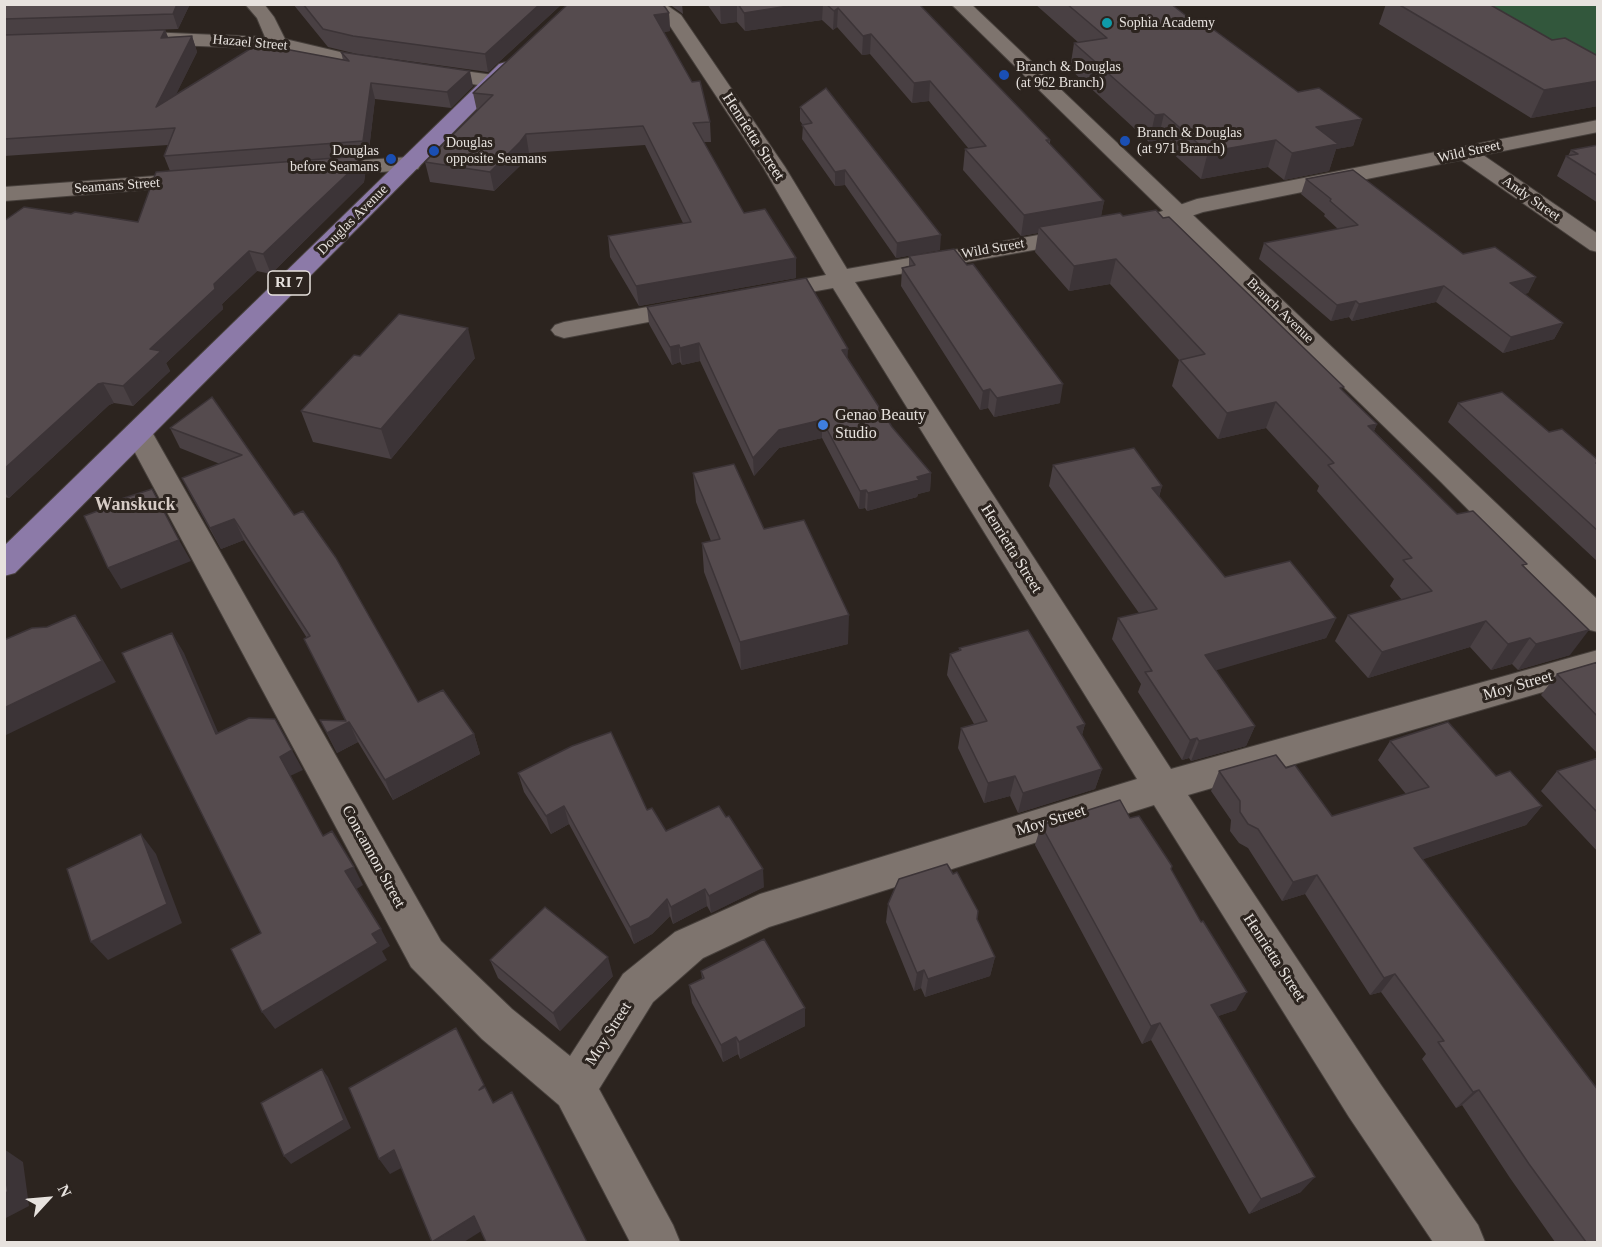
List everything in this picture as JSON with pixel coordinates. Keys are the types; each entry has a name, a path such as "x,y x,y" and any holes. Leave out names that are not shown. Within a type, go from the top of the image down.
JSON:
{"main road":[{"name":"Douglas Avenue","path":"4,565 524,51"}],"street":[{"path":"254,4 265,17 277,43"},
{"name":"Henrietta Street","path":"652,4 675,19 774,167 860,310 1162,787 1365,1101 1461,1242"},
{"name":"Branch Avenue","path":"960,4 1598,620"},
{"name":"Hazael Street","path":"123,39 169,38 277,43 357,62 493,81"},
{"name":"Wild Street","path":"750,296 869,271 1156,221 1197,206 1598,126"},
{"name":"Andy Street","path":"1465,153 1598,245"},
{"path":"296,172 410,164"},
{"name":"Seamans Street","path":"4,194 217,178"},
{"path":"30,216 65,190"},
{"path":"564,330 715,303"},
{"name":"Concannon Street","path":"138,432 426,954 496,1024 575,1089 656,1242"},
{"name":"Moy Street","path":"575,1089 609,1031 638,988 689,945 760,912 1162,787 1598,663"}],"green space":[{"path":"1474,4 1597,5 1597,78"}],"building":[{"path":"4,4 177,4 173,14 4,19"},
{"path":"303,4 540,4 485,54 353,36 323,29"},
{"path":"568,4 662,4 665,7 669,13 654,15 692,82 700,81 710,122 693,123 744,213 765,209 796,258 636,286 608,236 691,222 643,126 526,134 490,172 425,162 493,95 473,93"},
{"path":"738,4 801,4 744,13"},
{"path":"826,4 919,4 1050,140 1046,140 1104,201 1024,215 965,149 986,146 930,81 914,83 871,34 863,36 838,8 834,11"},
{"path":"1067,4 1171,4 1198,25 1206,24 1298,92 1319,88 1362,119 1316,127 1338,144 1292,153 1276,140 1208,152 1164,114 1155,115 1074,43 1107,38"},
{"path":"1398,4 1489,4 1552,40 1565,38 1598,56 1598,81 1544,90"},
{"path":"165,30 161,38 192,36 156,107 258,44 349,61 341,52 470,71 447,92 371,83 363,141 164,156 175,128 4,139 4,35"},
{"path":"826,88 941,235 897,243 845,170 835,172 802,125 812,123 800,107"},
{"path":"1598,145 1598,176 1566,156 1578,154 1571,150"},
{"path":"360,156 359,163 263,254 249,251 214,284 215,289 150,349 161,351 123,386 98,384 4,469 4,221 24,207 138,222 156,172"},
{"path":"1353,170 1463,254 1495,247 1536,277 1510,283 1563,323 1511,337 1444,286 1359,304 1356,301 1337,305 1264,243 1358,225 1306,179"},
{"path":"1156,210 1163,218 1169,217 1344,387 1340,388 1377,424 1368,426 1457,514 1473,511 1527,564 1522,565 1589,630 1536,644 1530,638 1508,644 1486,621 1382,652 1348,615 1432,591 1403,560 1412,558 1328,465 1334,463 1276,402 1227,413 1180,360 1205,354 1116,259 1074,266 1039,227 1120,213 1123,216"},
{"path":"954,249 967,265 973,264 1063,384 997,398 990,389 983,391 902,268 915,265 909,256"},
{"path":"806,278 848,349 842,350 892,427 931,473 917,477 919,480 868,493 866,490 860,491 822,420 779,430 753,458 699,343 680,348 679,345 670,347 647,307"},
{"path":"399,314 468,328 381,429 301,411 354,355 360,356"},
{"path":"1502,392 1549,432 1562,429 1598,460 1596,463 1598,465 1598,531 1458,403"},
{"path":"212,397 294,515 303,511 336,558 418,702 443,690 474,734 385,780 349,722 327,733 320,720 346,721 304,639 310,636 234,519 210,528 182,478 242,455 170,428"},
{"path":"1134,448 1162,486 1152,488 1225,577 1290,561 1336,618 1205,655 1255,726 1199,741 1197,738 1190,740 1145,672 1152,671 1118,618 1157,609 1053,465"},
{"path":"734,464 764,529 804,520 849,615 740,642 702,543 720,539 693,473"},
{"path":"152,489 179,540 108,568 84,516 111,506 118,500"},
{"path":"75,615 102,661 4,708 4,640 32,628 47,627"},
{"path":"1028,630 1085,724 1077,727 1102,769 1023,793 1015,776 988,783 961,728 987,721 950,654 961,650 959,648"},
{"path":"172,633 216,734 249,718 275,719 292,750 280,757 323,836 332,831 354,867 345,871 381,929 372,934 378,943 262,1012 231,949 261,933 122,653"},
{"path":"1598,662 1598,717 1557,674"},
{"path":"1448,722 1496,776 1510,771 1542,806 1414,848 1598,1090 1598,1242 1586,1242 1479,1090 1473,1092 1438,1042 1444,1041 1395,974 1384,978 1317,875 1293,882 1258,829 1248,824 1240,812 1240,801 1219,771 1276,755 1286,768 1295,765 1332,816 1429,787 1390,741"},
{"path":"611,732 647,810 652,808 666,831 719,806 726,817 729,816 763,869 709,896 705,889 671,907 667,899 649,918 630,927 564,806 546,816 518,773 572,746"},
{"path":"1598,758 1598,813 1557,771"},
{"path":"1120,800 1130,818 1139,816 1172,866 1171,869 1201,922 1203,921 1247,992 1211,1005 1315,1177 1261,1199 1160,1023 1151,1026 1041,825"},
{"path":"141,834 167,904 91,942 67,869"},
{"path":"947,864 953,874 957,872 978,911 977,919 995,957 928,979 924,970 917,973 888,904 899,879"},
{"path":"545,907 608,957 553,1013 490,960"},
{"path":"764,939 805,1008 739,1042 736,1037 721,1045 689,985 704,978 701,971"},
{"path":"456,1028 484,1085 479,1090 485,1087 493,1103 512,1092 587,1242 486,1242 474,1216 432,1242 394,1150 379,1159 349,1088"},
{"path":"322,1069 344,1120 284,1156 261,1103"},
{"path":"4,1169 8,1192 4,1193"}],"place":[{"name":"Sophia Academy","path":"1107,23"},
{"name":"Branch & Douglas (at 962 Branch)","path":"1004,75"},
{"name":"Branch & Douglas (at 971 Branch)","path":"1125,141"},
{"name":"Douglas opposite Seamans","path":"434,151"},
{"name":"Douglas before Seamans","path":"391,159"},
{"name":"Genao Beauty Studio","path":"823,425"}],"district":[{"name":"Wanskuck","path":"135,505"}]}
